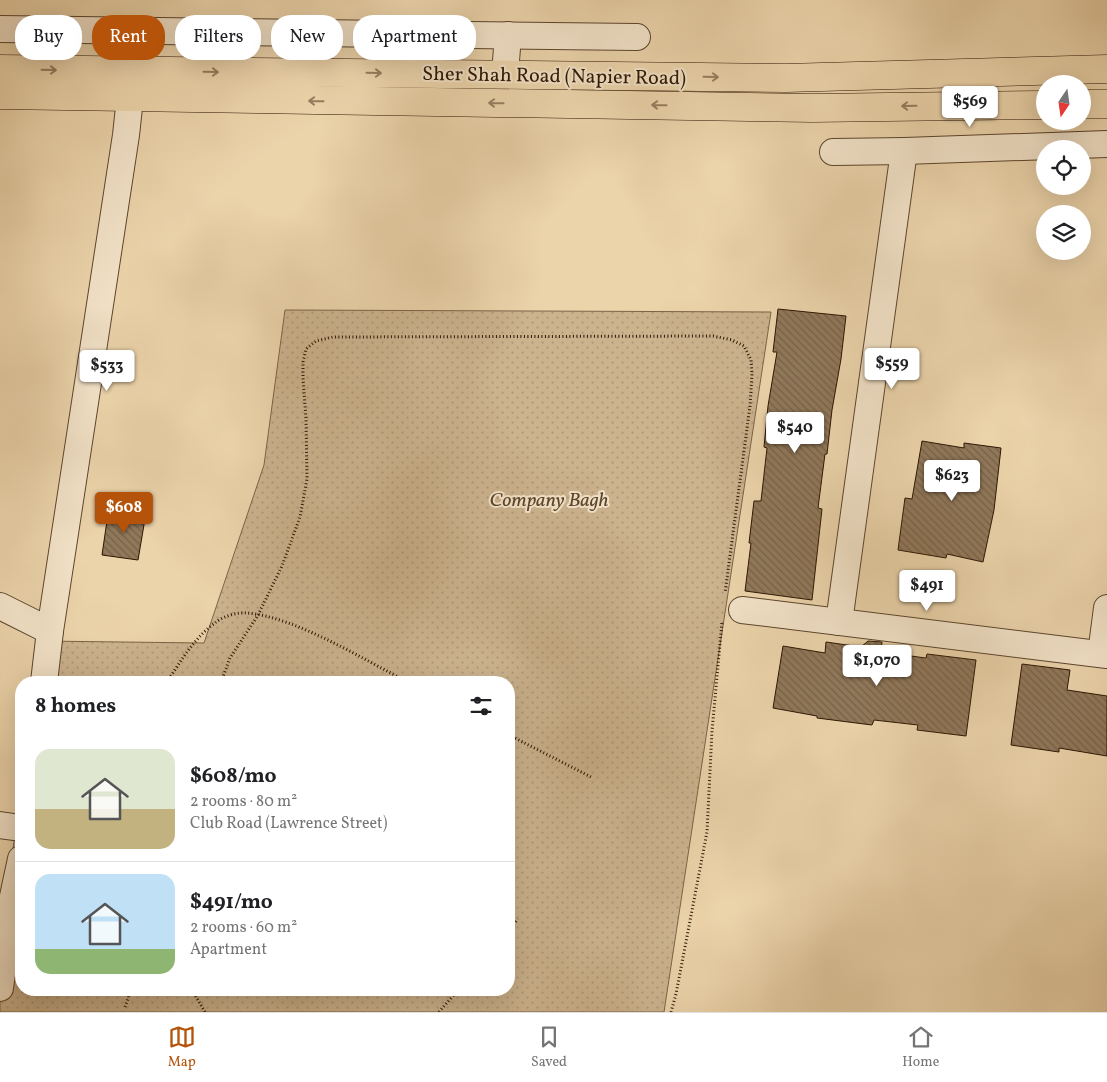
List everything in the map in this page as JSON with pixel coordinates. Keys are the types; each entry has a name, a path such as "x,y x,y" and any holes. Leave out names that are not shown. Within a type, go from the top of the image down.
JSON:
{"main road":[{"name":"Sher Shah Road (Napier Road)","path":"0,69 786,78 1107,69"},
{"name":"Sher Shah Road (Napier Road)","path":"0,95 812,108 1036,105"},
{"path":"1091,104 1107,104"}],"street":[{"path":"0,29 92,30"},
{"path":"165,31 637,37"},
{"path":"505,74 508,35"},
{"path":"122,60 122,71"},
{"path":"45,676 125,144 130,98"},
{"path":"833,152 1107,144"},
{"path":"839,622 904,151"},
{"path":"0,606 50,631"},
{"path":"730,609 1104,655 1107,608"},
{"path":"0,825 15,827"},
{"path":"0,988 15,887"}],"path":[{"path":"223,676 230,658 258,615 282,566 300,516 307,479 306,419 302,378 303,362 306,349 316,341 333,337 713,336 732,340 744,346 751,360 750,406 730,609 712,731 707,832 671,1012"},
{"path":"171,676 194,644 215,622 230,615 246,613 292,625 317,635 396,676"},
{"path":"515,738 593,778"},
{"path":"515,923 518,919"},
{"path":"124,1006 128,996"},
{"path":"196,996 205,1012"},
{"path":"439,1012 453,996"}],"green space":[{"name":"Company Bagh","path":"285,310 771,312 664,1012 0,1012 0,950 15,834 15,996 515,996 515,676 36,676 40,641 204,643 264,465"}],"building":[{"path":"778,309 846,316 818,508 822,509 812,600 745,591 754,501 761,501 767,448 764,447 768,406 777,352 773,352"},
{"path":"922,441 964,448 964,443 1001,448 994,510 983,562 947,554 946,558 898,550 905,498 912,499"},
{"path":"109,507 146,513 138,560 102,555"},
{"path":"868,641 882,642 881,652 926,658 927,654 976,660 966,736 917,730 918,725 874,720 872,725 817,718 817,716 773,708 783,646 825,653 826,642 861,647"},
{"path":"1022,664 1070,670 1067,690 1107,696 1107,756 1059,748 1059,752 1011,745"}]}
